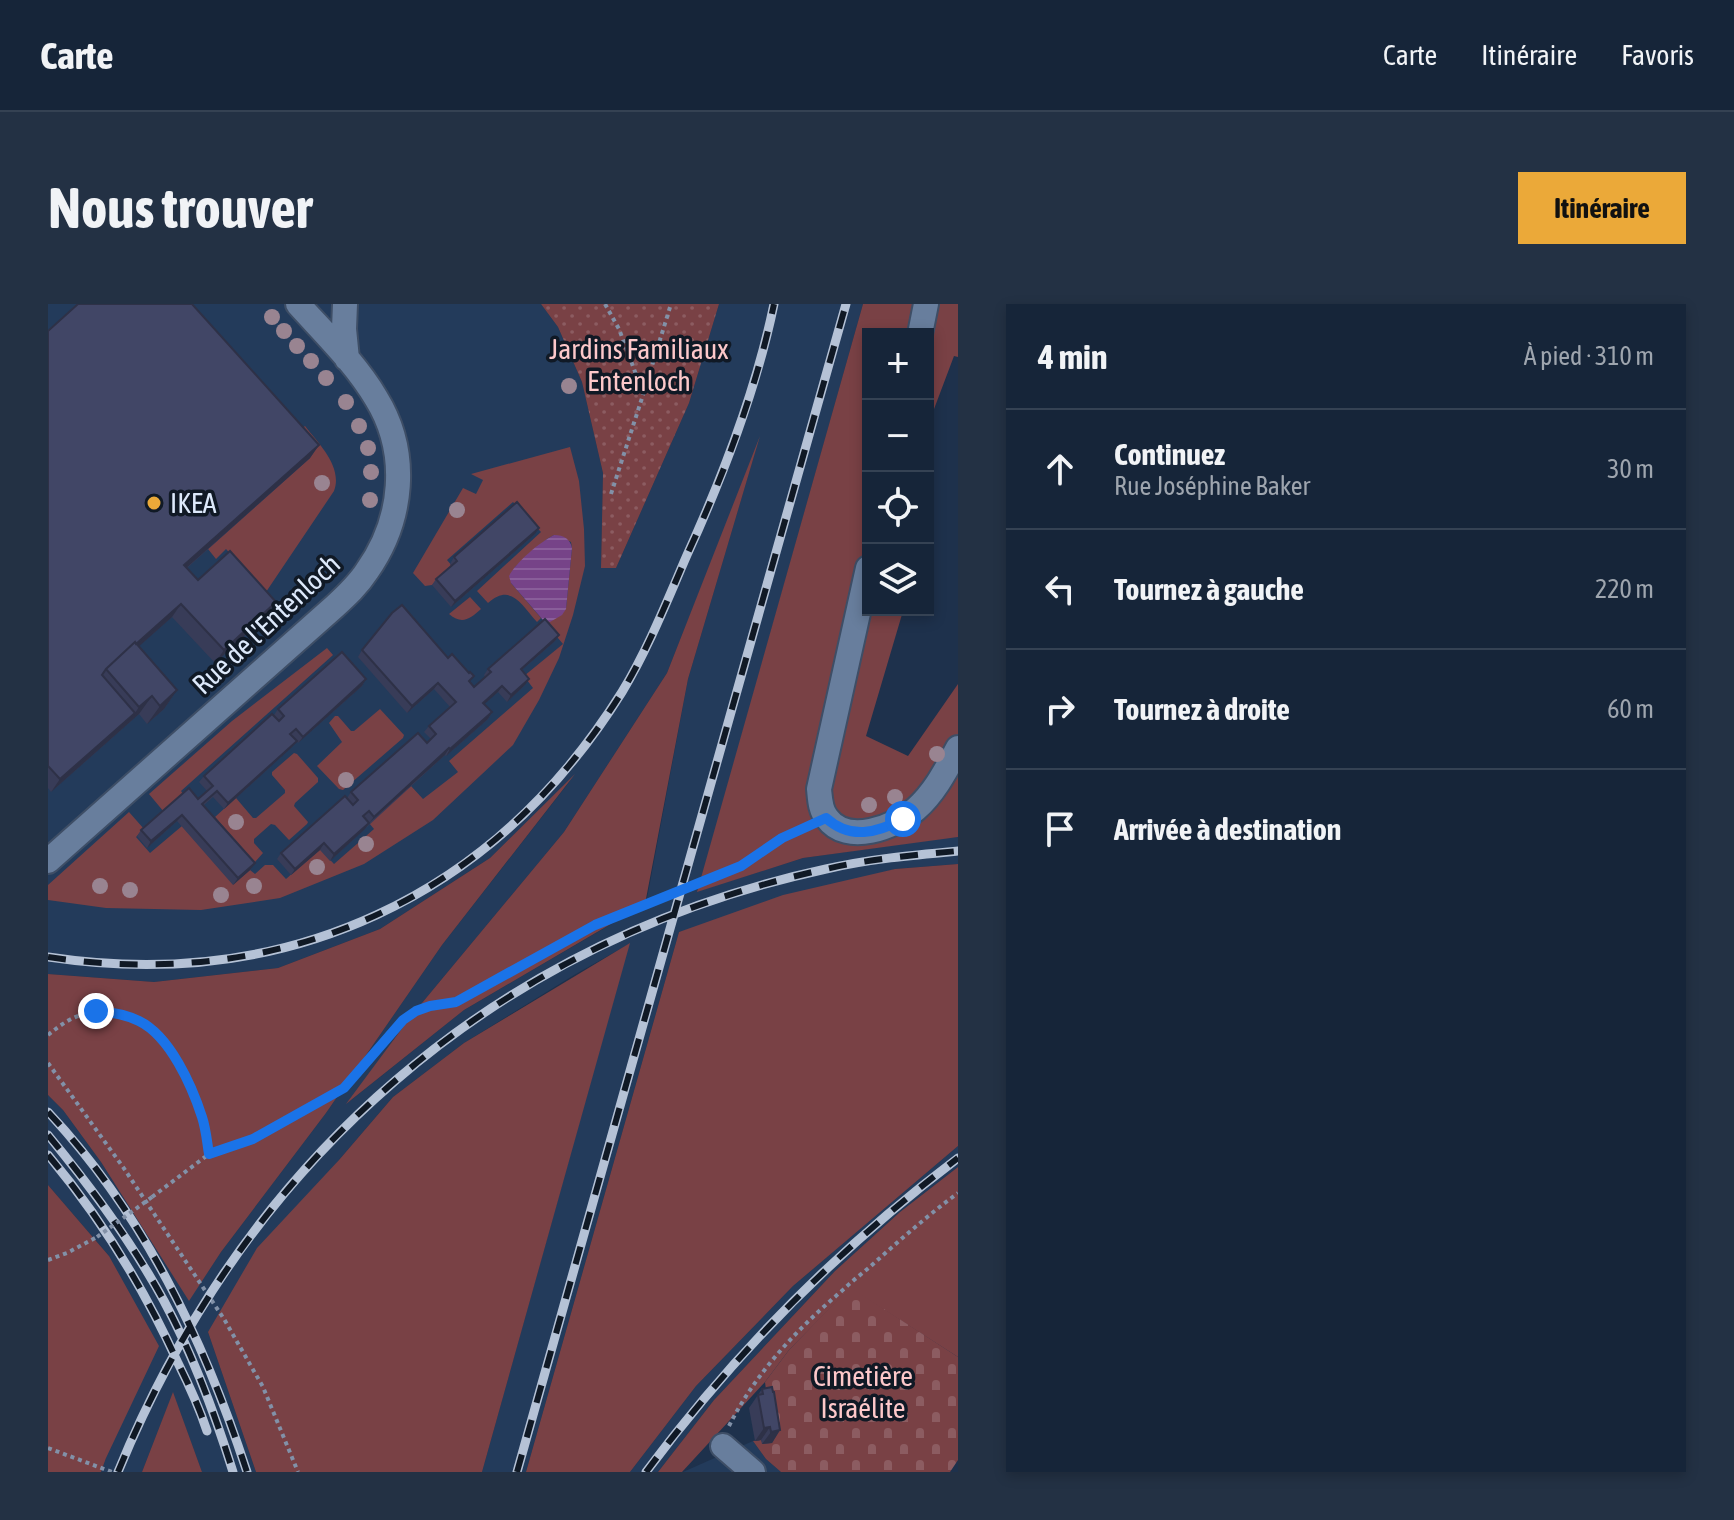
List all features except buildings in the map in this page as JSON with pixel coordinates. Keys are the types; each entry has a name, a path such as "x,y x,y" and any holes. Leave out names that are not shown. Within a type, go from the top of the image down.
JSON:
{"street":[{"name":"Rue de l'Entenloch","path":"48,861 334,607 377,556 393,516 398,492 395,442 376,397 298,304"},
{"path":"345,304 347,359"},
{"path":"921,328 926,304"},
{"path":"862,595 819,789 826,818 844,831 854,833 889,827 927,798 958,748"},
{"path":"723,1446 753,1472"}],"path":[{"path":"605,304 619,329 643,395"},
{"path":"611,494 671,304"},
{"path":"48,1260 97,1237 209,1154 253,1139 344,1088 392,1031 416,1011 456,1002 595,925 741,866 782,838 826,818"},
{"path":"48,1035 79,1014 96,1011 124,1016 150,1028 163,1040 184,1075 203,1118 209,1154"},
{"path":"48,1063 116,1156 224,1319 263,1387 298,1472"},
{"path":"723,1446 728,1429 746,1395 778,1353 843,1289 958,1193"},
{"path":"48,1448 112,1472"}],"shaded area":[{"path":"48,304 541,304 558,327 582,382 603,473 601,567 616,568 689,403 719,304 863,304 698,891 803,858 945,838 958,837 958,864 895,869 679,932 526,1472 482,1472 629,944 464,1043 393,1097 339,1160 208,1332 256,1472 202,1472 173,1393 142,1472 101,1472 106,1458 109,1256 48,1185 48,1095 63,1110 101,1162 189,1300 221,1252 326,1113 442,945 570,781 490,858 380,929 278,968 154,982 48,974","holes":["756,449 688,679 646,904 464,1010 350,1101 412,1015 564,832 667,673"]},
{"path":"554,535 566,538 572,548 566,609 550,622 543,620 511,583 509,576 529,553"},
{"path":"958,1146 958,1167 900,1212 835,1271 714,1400 658,1472 630,1472 696,1386 793,1286"},
{"path":"753,1441 766,1459 781,1472 683,1472"}],"green space":[{"name":"Jardins Familiaux Entenloch","path":"541,304 719,304 689,403 616,568 601,568 603,473 582,382 558,327"},
{"path":"863,304 958,304 958,357 954,356 934,409 934,328 862,328 862,616 902,616 866,736 908,756 958,684 958,837 803,858 697,892"},
{"path":"305,426 332,465 336,482 334,491 266,592 226,549 216,559 208,549 310,458 292,437"},
{"path":"760,436 688,679 645,904 464,1010 346,1104 412,1015 564,832 667,673"},
{"path":"570,447 579,481 585,566 573,615 559,658 513,745 433,820 364,864 280,898 201,910 106,908 48,900 48,885 129,812 144,829 136,837 150,853 182,826 233,884 250,870 255,874 265,865 273,865 286,879 320,849 334,864 374,829 369,823 411,786 423,799 458,772 449,761 533,688 524,676 563,644 543,620 566,608 571,542 554,535 515,567 511,583 541,618 537,622 515,598 503,595 488,603 477,591 541,532 513,502 447,560 453,567 432,585 425,586 413,573 463,488 476,494 483,480 471,474"},
{"path":"470,597 481,609 477,613 462,620 449,614"},
{"path":"327,648 333,655 181,791 184,795 164,812 149,794 232,721"},
{"path":"380,709 404,735 403,738 343,790 339,789 317,766 342,742 329,723 338,716 354,731"},
{"path":"294,753 318,778 318,782 294,806 308,822 289,840 271,824 254,839 263,853 255,862 215,817 236,798 256,818 285,793 272,772"},
{"path":"575,774 442,945 326,1113 221,1252 189,1301 101,1162 63,1110 48,1095 48,974 154,982 278,968 380,929 490,858"},
{"path":"958,864 958,1146 793,1286 696,1386 630,1472 526,1472 679,932 783,895 895,869"},
{"path":"630,943 482,1472 256,1472 208,1332 257,1248 393,1097 464,1043"},
{"path":"958,1167 958,1357 850,1288 789,1350 765,1382 682,1472 658,1472 714,1400 835,1271 900,1212"},
{"path":"48,1185 109,1256 159,1346 101,1472 48,1472"},
{"name":"Cimetière Israélite","path":"850,1287 958,1357 958,1460 950,1472 781,1472 766,1459 753,1441 761,1440 763,1444 772,1437 765,1382 789,1350"},
{"path":"173,1392 202,1472 142,1472"}],"railway":[{"path":"48,957 136,964 221,960 301,943 377,915 447,875 512,825 570,764 622,692 640,659 726,463 758,369 774,304"},
{"path":"517,1472 846,304"},
{"path":"118,1472 172,1359 236,1256 311,1163 396,1080 490,1009 593,950 706,903 826,869 958,851"},
{"path":"48,1112 114,1193 167,1281 211,1374 247,1472"},
{"path":"48,1135 110,1215 164,1301 203,1385 233,1472"},
{"path":"48,1155 86,1204 136,1281 165,1335 207,1431"},
{"path":"646,1472 715,1386 791,1304 872,1228 958,1158"}],"place":[{"name":"IKEA","path":"154,503"}],"route":[{"path":"96,1011 111,1012 139,1021 163,1040 184,1075 203,1118 209,1154 253,1139 344,1088 392,1031 416,1011 456,1002 595,925 741,866 782,838 826,818 844,831 854,833 889,827 903,819"}]}
